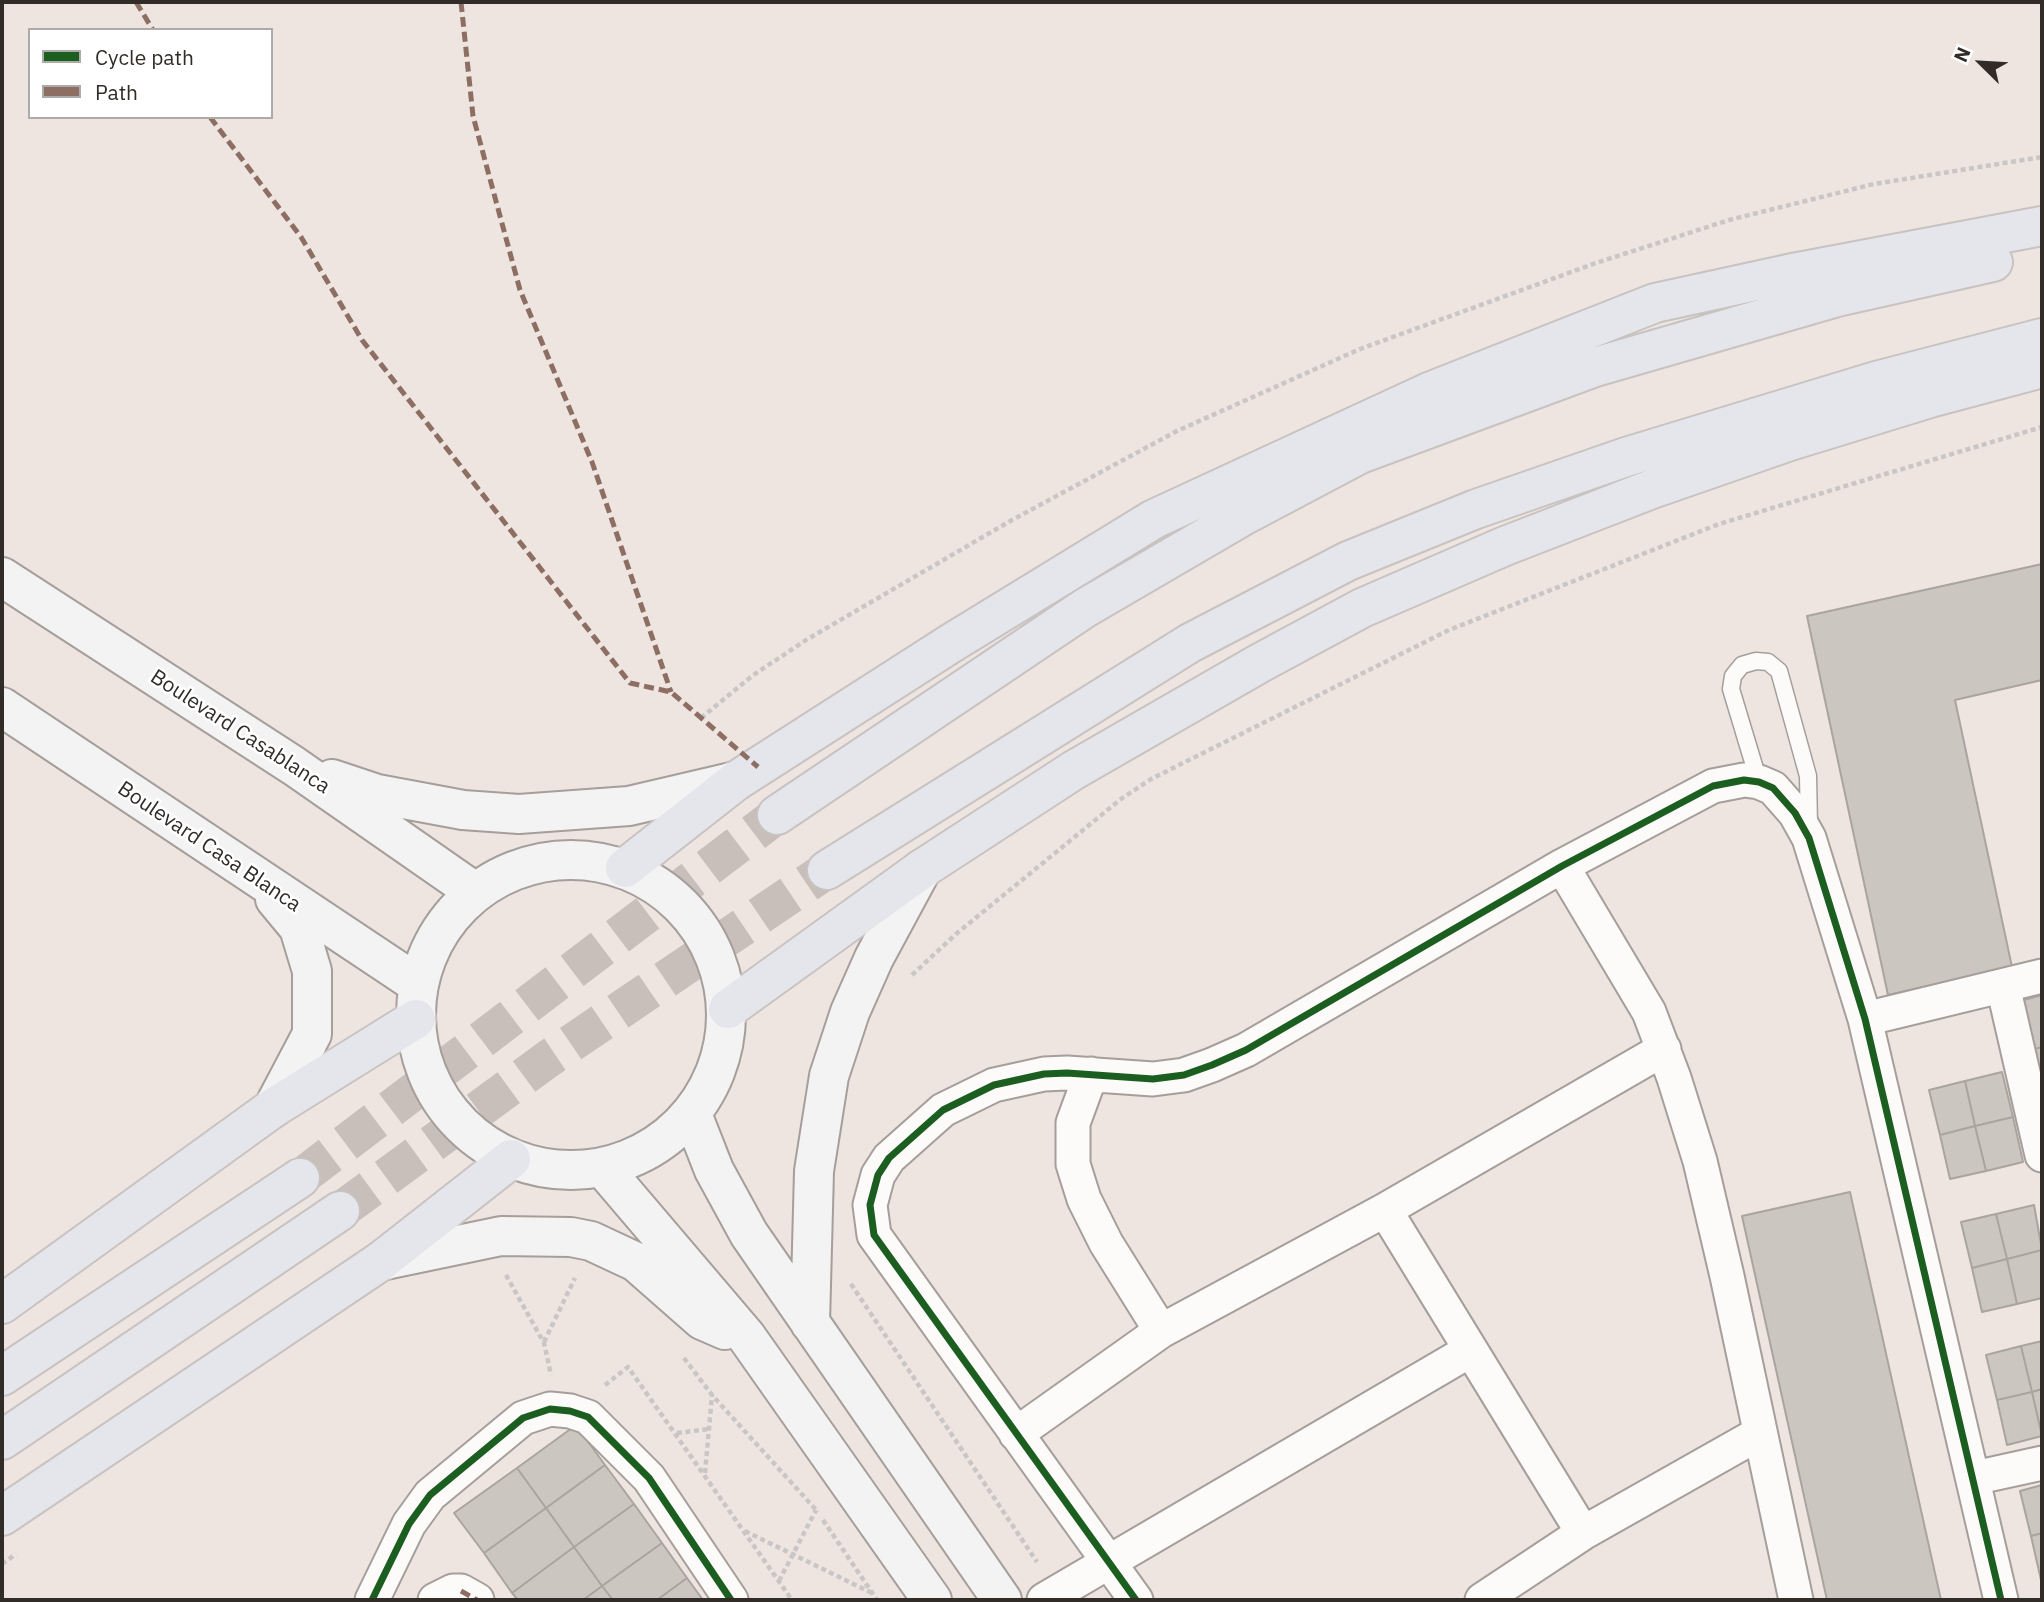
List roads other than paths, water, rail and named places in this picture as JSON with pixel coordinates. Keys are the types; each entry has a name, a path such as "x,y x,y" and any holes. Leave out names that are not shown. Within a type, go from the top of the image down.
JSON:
{"highway":[{"path":"625,868 736,781 953,642 1154,519 1429,392 1655,303 1788,274 2042,226"},
{"path":"777,815 1086,608 1241,517 1360,454 1595,367 1837,297 2042,252"},
{"path":"827,870 1190,643 1348,561 1476,509 1626,457 1875,381 2042,338"},
{"path":"727,1009 922,869 1074,770 1362,608 1505,546 1651,489 1790,441 1930,398 2042,368"},
{"path":"2,1304 417,1002"},
{"path":"2,1516 381,1261 511,1158"},
{"path":"2,1377 300,1178"},
{"path":"2,1440 340,1211"}],"main road":[{"name":"Boulevard Casablanca","path":"2,577 294,766 475,892"},
{"name":"Boulevard Casa Blanca","path":"2,707 263,884 417,1002"},
{"path":"294,766 377,794 463,810 519,814 629,806 736,781"},
{"path":"574,858 625,868 678,899 714,950 727,1009 719,1065 692,1114 652,1148 603,1168 556,1170 511,1158 472,1136 443,1103 424,1063 417,1002 430,950 449,918 475,892 522,867 574,858"},
{"path":"810,1323 814,1171 829,1076 850,1012 874,958 922,869"},
{"path":"263,884 299,928 312,971 312,1034 273,1108"},
{"path":"692,1114 726,1196 810,1323 1002,1600"},
{"path":"603,1168 746,1336 932,1600"},
{"path":"381,1261 501,1236 539,1235 591,1241 636,1262 702,1320 746,1336"}],"street":[{"path":"1136,1600 874,1235 870,1205 878,1175 890,1158 943,1110 970,1095 1021,1079 1044,1074 1091,1074 1122,1079 1153,1079 1184,1075 1212,1065 1246,1050 1562,866 1713,786 1728,782 1759,782 1773,788 1785,799 1809,838 1865,1018 2001,1600"},
{"path":"1562,866 1649,1012 1664,1049 1700,1161 1796,1600"},
{"path":"1865,1018 2042,976"},
{"path":"2003,986 2042,1155"},
{"path":"1016,1434 1161,1331 1385,1210 1664,1049"},
{"path":"1091,1074 1073,1123 1073,1164 1084,1199 1106,1243 1161,1331"},
{"path":"1385,1210 1583,1533"},
{"path":"1050,1596 1469,1351"},
{"path":"373,1600 409,1524 430,1495 523,1418 536,1412 559,1409 588,1417 649,1478 732,1600"},
{"path":"1482,1600 1583,1533 1760,1433"},
{"path":"1974,1478 2042,1463"},
{"path":"435,1600 453,1591 461,1591 477,1600"}],"lane":[{"path":"1759,782 1731,688 1733,676 1742,665 1756,661 1768,662 1779,671 1808,776 1809,838"}],"tunnel":[{"path":"300,1178 777,815"},
{"path":"340,1211 548,1059 827,870"}]}
